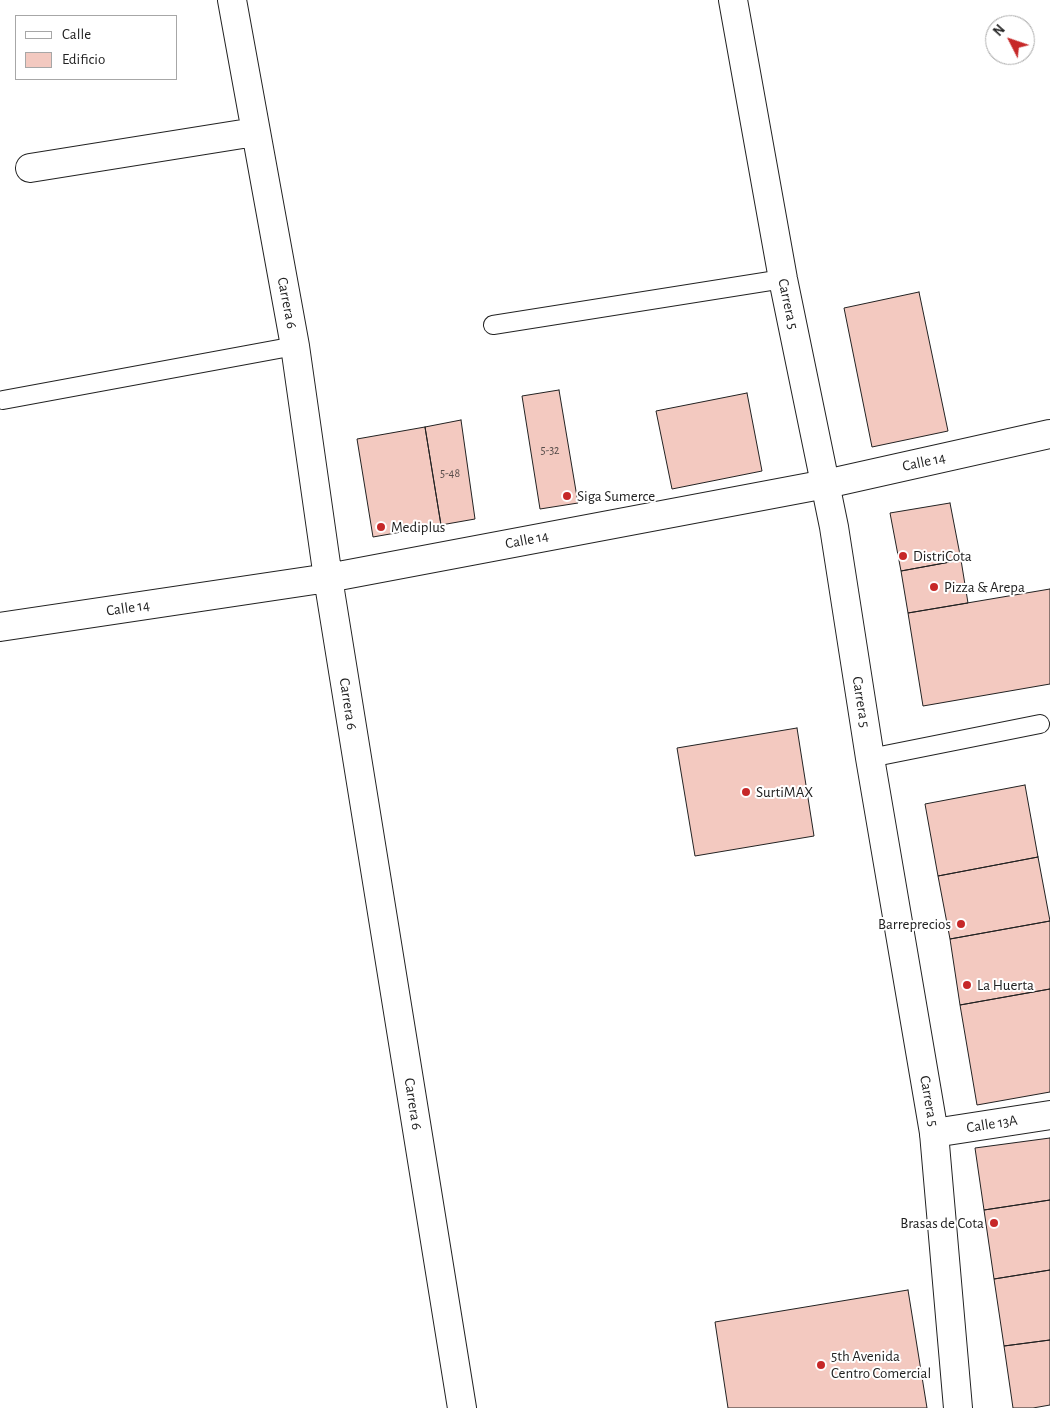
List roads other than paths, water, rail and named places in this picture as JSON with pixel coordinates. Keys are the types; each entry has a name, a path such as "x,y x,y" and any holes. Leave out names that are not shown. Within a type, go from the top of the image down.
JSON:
{"street":[{"name":"Carrera 6","path":"232,0 295,346 328,578 462,1408"},
{"name":"Carrera 5","path":"733,0 782,279 834,527 870,758 934,1133 958,1408"},
{"path":"30,168 255,132"},
{"name":"Calle 14","path":"0,627 328,578 826,484 1050,434"},
{"name":"Calle 13A","path":"934,1133 1050,1115"}],"lane":[{"path":"493,325 782,279"},
{"path":"3,400 295,346"},
{"path":"870,758 1040,724"}],"place":[{"name":"Siga Sumerce","path":"567,496"},
{"name":"Mediplus","path":"381,527"},
{"name":"DistriCota","path":"903,556"},
{"name":"Pizza & Arepa","path":"934,587"},
{"name":"SurtiMAX","path":"746,792"},
{"name":"Barreprecios","path":"961,924"},
{"name":"La Huerta","path":"967,985"},
{"name":"Brasas de Cota","path":"994,1223"},
{"name":"5th Avenida Centro Comercial","path":"821,1365"}]}
